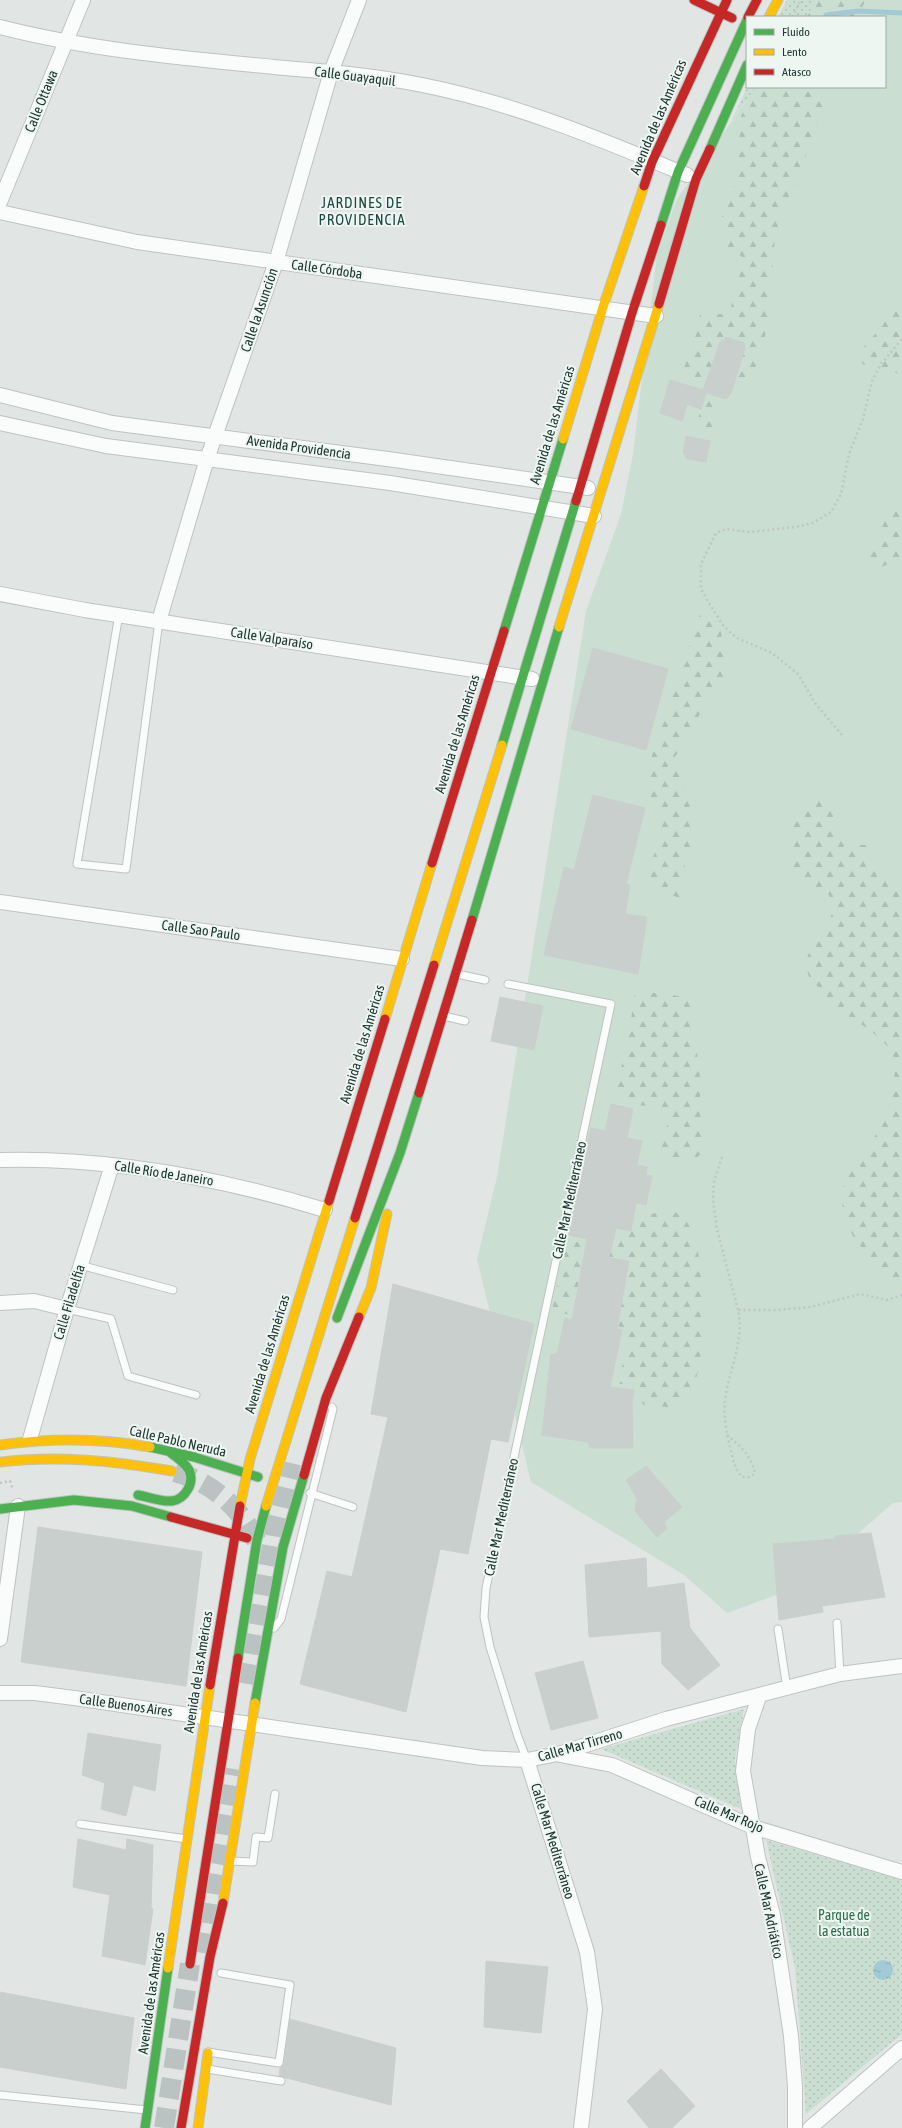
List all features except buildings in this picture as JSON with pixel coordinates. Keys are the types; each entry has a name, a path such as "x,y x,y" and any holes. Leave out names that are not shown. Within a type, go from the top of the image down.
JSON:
{"main road":[{"path":"694,0 746,22"},
{"name":"Avenida de las Américas","path":"145,2128 205,1716 235,1535 247,1473 325,1210 492,672 603,307 652,162 726,0"},
{"path":"750,16 757,0"},
{"path":"770,16 778,0"},
{"path":"190,1964 228,1721 261,1541 276,1483 523,678 632,313 678,172 746,24"},
{"path":"333,1326 400,1153 456,974 594,516 600,491 656,316 696,179 746,67"},
{"path":"181,2128 210,1957 221,1914 251,1724 267,1637 280,1546 295,1490 326,1398 371,1288 400,1153"},
{"name":"Calle Pablo Neruda","path":"0,1445 30,1440 96,1439 146,1445 247,1473 276,1483"},
{"path":"130,1493 167,1501 180,1498 185,1494 192,1481 191,1472 184,1463 166,1450"},
{"path":"0,1462 47,1457 99,1459 172,1471"},
{"path":"74,1500 96,1492"},
{"path":"0,1509 74,1500 132,1506 261,1541"},
{"path":"221,1914 223,1944"},
{"path":"198,2128 205,2068 209,2048"}],"street":[{"name":"Calle Ottawa","path":"0,202 83,0"},
{"name":"Calle la Asunción","path":"159,620 207,459 276,262 330,72 358,0"},
{"name":"Calle Guayaquil","path":"0,27 101,48 162,56 330,72 421,84 475,97 534,114 696,179"},
{"name":"Calle Córdoba","path":"0,212 137,242 603,307 656,316"},
{"name":"Avenida Providencia","path":"0,396 112,423 215,435 549,482 600,491"},
{"name":"Avenida Providencia","path":"0,423 106,446 390,483 594,516"},
{"name":"Calle Valparaíso","path":"0,594 85,610 159,620 544,681"},
{"name":"Calle Sao Paulo","path":"0,902 402,959"},
{"name":"Calle Río de Janeiro","path":"0,1160 43,1159 112,1165 177,1173 276,1195 325,1210"},
{"name":"Calle Filadelfia","path":"30,1440 66,1309 112,1165"},
{"path":"0,1303 34,1301 66,1309"},
{"path":"0,1639 18,1506"},
{"name":"Calle Mar Tirreno","path":"251,1724 482,1758 527,1760 558,1754 666,1719 759,1697 840,1674 902,1666"},
{"name":"Calle Buenos Aires","path":"0,1693 66,1697 205,1716 251,1724"},
{"name":"Calle Mar Adriático","path":"759,1697 748,1729 743,1771 758,1857 773,1915 791,2036 795,2087 794,2128"},
{"name":"Calle Mar Rojo","path":"558,1754 612,1765 634,1773 753,1827 902,1872"},
{"name":"Calle Mar Mediterráneo","path":"527,1760 587,1952 596,2009 582,2128"},
{"path":"810,2128 902,2048"}],"lane":[{"path":"119,614 77,864 126,870 159,620"},
{"path":"456,974 485,980"},
{"name":"Calle Mar Mediterráneo","path":"508,984 611,1004 486,1588 484,1616 490,1647 518,1737 527,1760"},
{"path":"443,1016 465,1021"},
{"path":"80,1265 173,1290"},
{"path":"66,1309 111,1319 128,1376 196,1395"},
{"path":"267,1637 281,1619 313,1494 333,1409 326,1398"},
{"path":"295,1490 313,1494 353,1507"},
{"path":"837,1623 840,1674"},
{"path":"778,1629 787,1689"},
{"path":"230,1860 253,1862 256,1837 268,1838 276,1794"},
{"path":"80,1824 187,1839"},
{"path":"209,2048 278,2063 290,1985 221,1973"},
{"path":"205,2068 281,2081"},
{"path":"0,2095 148,2110"}],"path":[{"path":"793,16 801,0"},
{"path":"842,735 815,703 798,674 772,653 739,640 723,625 701,589 702,564 716,533 726,529 750,532 780,530 813,523 831,512 841,494 848,454 863,419 872,381 881,364 902,339"},
{"path":"722,1157 714,1182 713,1199 717,1229 740,1318 737,1353 725,1401 728,1435 735,1470 742,1477 750,1477 755,1473 750,1458 728,1435"},
{"path":"738,1310 778,1310 811,1307 860,1294 887,1300 902,1295"}],"green space":[{"path":"787,0 816,0 808,16 779,16"},
{"path":"795,0 866,0 858,16 787,16"},
{"path":"816,0 902,0 902,1502 893,1503 796,1588 727,1613 684,1575 531,1482 477,1259 497,1177 586,611 621,514 633,454 657,254 677,199 755,88 886,88 886,16 808,16"},
{"path":"747,88 755,88 732,120"},
{"path":"755,88 830,88 799,175 781,217 775,237 769,318 759,364 751,378 741,382 721,405 714,426 707,437 702,429 702,425 697,420 707,397 699,381 684,368 698,329 700,314 729,314 744,258 725,245 721,219 736,180 741,116"},
{"path":"902,291 902,375 884,369 874,362 864,365 859,360 862,349 883,325"},
{"path":"902,501 902,558 877,569 871,567 868,559 887,516"},
{"path":"700,615 719,617 722,626 721,643 730,658 726,671 687,735 683,747 672,760 685,788 694,824 694,836 685,864 683,899 654,889 647,873 660,839 660,819 651,805 649,782 651,759"},
{"path":"822,792 831,800 836,829 844,844 867,845 872,862 879,873 882,876 902,885 902,1295 889,1276 859,1245 852,1235 843,1212 842,1198 848,1171 867,1148 886,1115 893,1092 894,1068 893,1057 890,1050 884,1043 868,1029 835,1006 808,974 806,963 809,953 831,917 832,907 829,895 808,885 802,880 795,870 790,857 790,830 794,817 801,806 810,797"},
{"path":"635,992 671,994 691,1001 700,1078 700,1114 705,1132 705,1150 690,1160 676,1160 664,1155 661,1152 662,1138 668,1123 667,1112 664,1107 634,1105 618,1098 618,1082 629,1033"},
{"path":"674,1211 690,1226 697,1246 701,1266 704,1312 701,1357 697,1377 690,1396 679,1408 644,1405 638,1399 632,1384 619,1384 627,1338 618,1325 552,1311 566,1241 588,1243 615,1249 620,1237 636,1226 640,1215"},
{"path":"744,1709 735,1760 741,1809 601,1749"},
{"name":"Parque de la estatua","path":"766,1840 902,1880 902,2034 806,2114 795,1968"}],"water":[{"path":"883,1960 890,1963 893,1970 890,1977 883,1980 876,1977 873,1970 876,1963"}],"waterway":[{"path":"826,15 858,11 902,13"}],"tunnel":[{"path":"248,1684 274,1535 291,1463"},
{"path":"175,1472 190,1477 203,1484 228,1502 238,1512 247,1525 261,1552"},
{"path":"203,1953 234,1769"},
{"path":"164,2128 190,1964"}],"traffic: fast":[{"path":"661,225 678,172 746,22"},
{"path":"710,149 746,67"},
{"path":"504,631 563,439"},
{"path":"502,745 576,501"},
{"path":"472,920 559,627"},
{"path":"337,1318 400,1153 419,1093"},
{"path":"150,1447 194,1457 258,1477"},
{"path":"138,1495 159,1500 172,1501 177,1500 185,1494 190,1485 191,1475 183,1463 171,1453"},
{"path":"255,1703 283,1547 304,1475"},
{"path":"0,1509 74,1500 132,1506 171,1517"},
{"path":"238,1658 257,1540 266,1506"},
{"path":"145,2128 168,1968"}],"traffic: slow":[{"path":"770,16 778,0"},
{"path":"563,439 603,307 644,186"},
{"path":"559,627 659,304"},
{"path":"434,965 502,745"},
{"path":"385,1019 432,863"},
{"path":"240,1506 250,1459 329,1201"},
{"path":"359,1317 371,1288 387,1214"},
{"path":"266,1506 355,1218"},
{"path":"0,1445 38,1441 75,1440 113,1442 150,1447"},
{"path":"0,1462 44,1459 86,1460 129,1464 172,1471"},
{"path":"168,1968 210,1685"},
{"path":"223,1903 255,1703"},
{"path":"198,2128 208,2053"}],"traffic: jam":[{"path":"694,0 732,18"},
{"path":"644,186 652,162 727,0"},
{"path":"749,16 757,0"},
{"path":"659,304 696,179 710,149"},
{"path":"576,501 632,313 661,225"},
{"path":"432,863 504,631"},
{"path":"419,1093 472,920"},
{"path":"355,1218 434,965"},
{"path":"329,1201 385,1019"},
{"path":"304,1475 326,1398 359,1317"},
{"path":"210,1685 240,1506"},
{"path":"171,1517 247,1538"},
{"path":"190,1964 238,1658"},
{"path":"181,2128 210,1957 223,1903"}],"district":[{"name":"JARDINES DE PROVIDENCIA","path":"362,212"}]}
